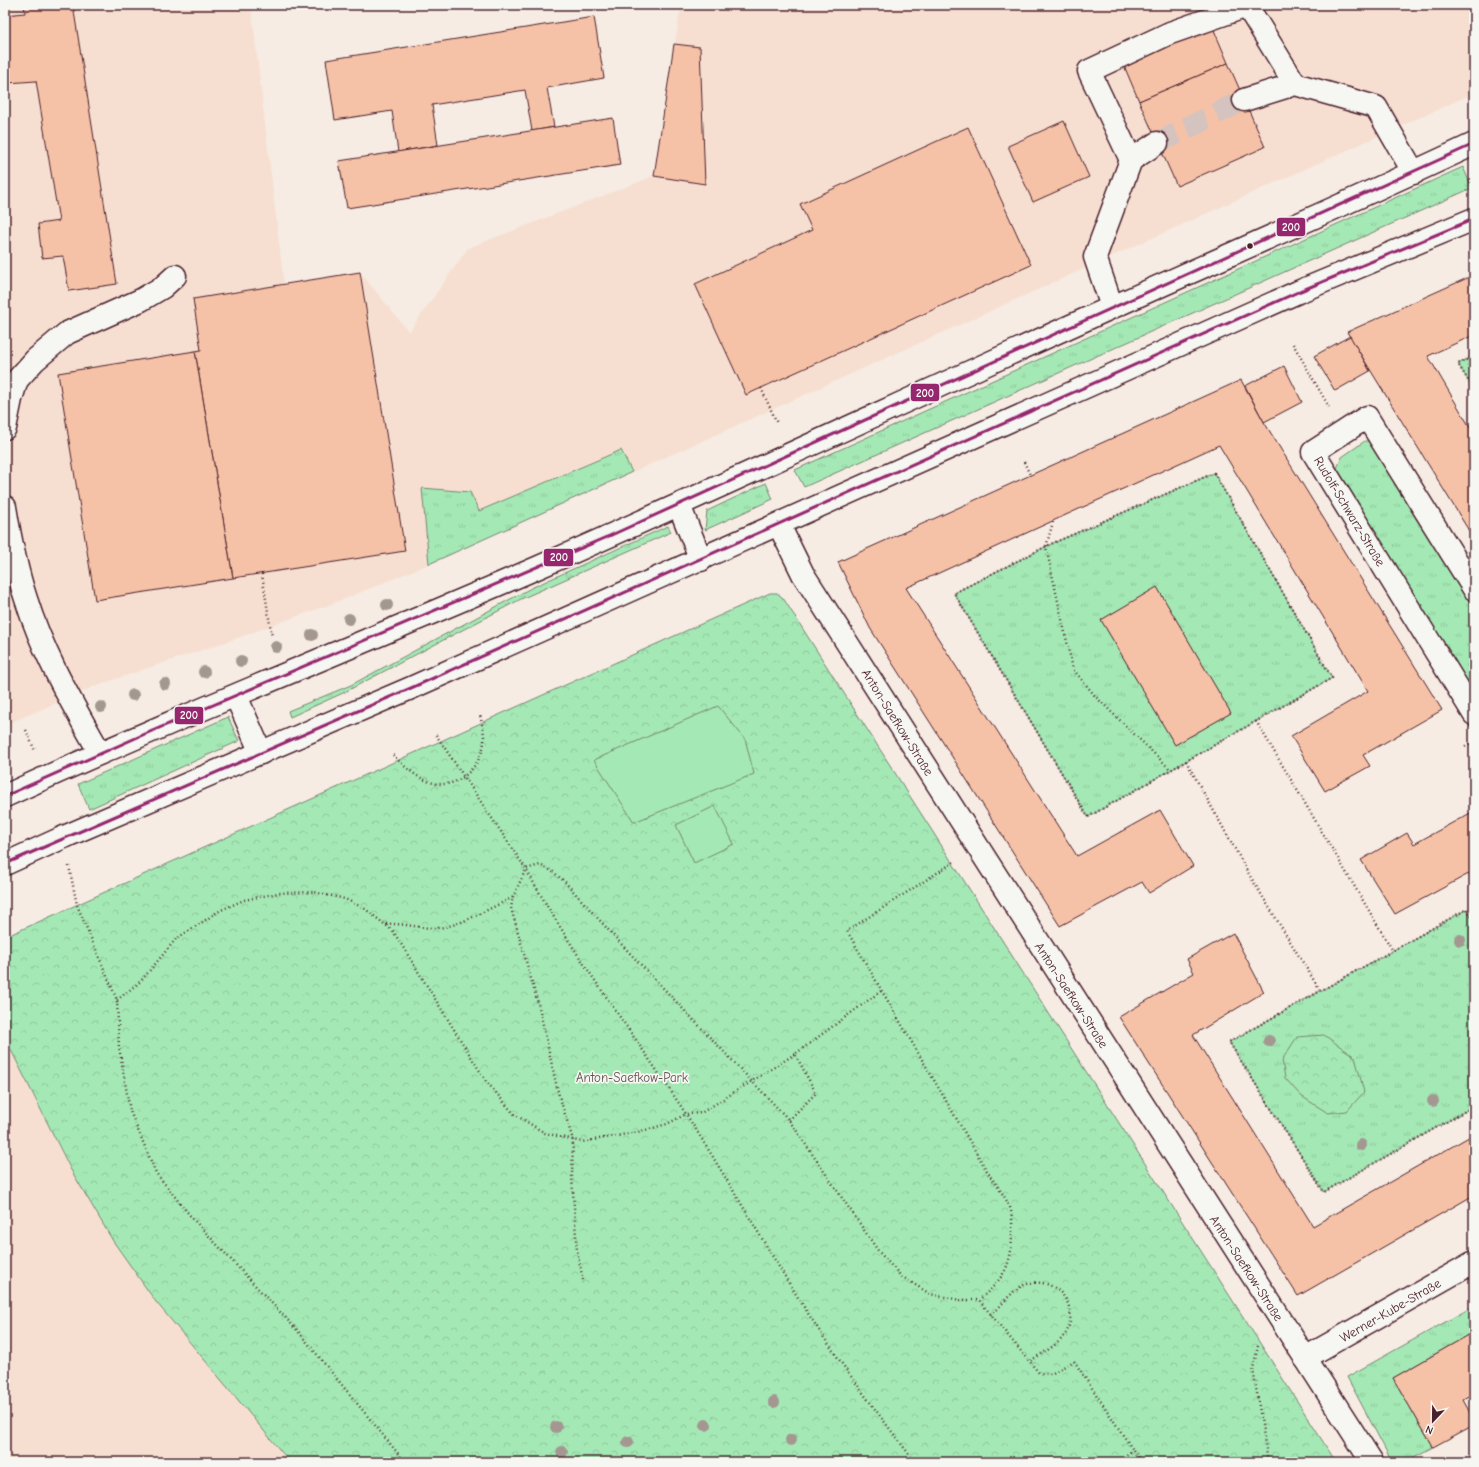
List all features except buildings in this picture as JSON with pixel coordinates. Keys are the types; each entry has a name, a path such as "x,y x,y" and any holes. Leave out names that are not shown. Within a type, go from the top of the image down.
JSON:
{"street":[{"path":"1131,160 1089,71 1170,33 1247,6 1296,84"},
{"path":"1244,100 1296,84 1376,107 1414,173"},
{"path":"1112,307 1096,257 1131,160 1157,143"},
{"path":"5,796 100,753 537,568 680,505 1112,307 1414,173 1474,144"},
{"path":"5,864 701,560 1298,292 1474,219"},
{"path":"5,428 11,399 17,380 35,360 67,333 141,300 163,287 175,276"},
{"name":"Rudolf-Schwarz-Straße","path":"1474,589 1367,417 1313,452 1474,714"},
{"path":"680,505 701,560"},
{"path":"5,507 13,553 26,601 63,687 100,753"},
{"name":"Anton-Saefkow-Straße","path":"779,525 803,574 1372,1462"},
{"path":"236,696 260,753"},
{"name":"Werner-Kube-Straße","path":"1305,1358 1474,1262"}],"path":[{"path":"1293,344 1343,432"},
{"path":"1474,356 1458,364 1474,390"},
{"path":"761,388 777,423"},
{"path":"1024,462 1030,475"},
{"path":"1214,473 1332,678 1088,817 954,593 1046,547 1214,473"},
{"path":"1053,522 1046,547 1073,669 1096,697 1171,770"},
{"path":"262,574 272,637"},
{"path":"392,755 413,773 426,780 439,784 451,782 463,777 475,767 484,747 484,732 480,715"},
{"path":"1256,721 1393,951"},
{"path":"436,735 526,870 610,1006 686,1114 811,1318 848,1372 915,1462"},
{"path":"1186,762 1250,876 1321,992"},
{"path":"583,1280 577,1251 572,1178 573,1140 558,1092 539,1007 511,908 513,897 526,870 540,865 552,871 564,881 624,947 754,1081 789,1120 879,1252 901,1276 930,1294 960,1300 979,1300 997,1283 1008,1266 1012,1240 1012,1221 1009,1206 847,931 959,859"},
{"path":"117,1000 141,981 176,939 221,910 244,900 278,893 314,892 345,899 364,908 393,931 444,1015 497,1096 514,1114 546,1134 582,1142 638,1132 667,1124 686,1114 701,1114 795,1054 881,991"},
{"path":"75,895 77,905 102,970 117,1000 119,1046 130,1111 156,1173 192,1218 297,1330 405,1462"},
{"path":"385,924 397,923 437,928 465,919 513,897"},
{"path":"1474,920 1467,909 1321,992 1229,1042 1324,1192 1474,1106"},
{"path":"789,1120 816,1093 795,1054"},
{"path":"991,1315 1017,1288 1032,1282 1042,1282 1052,1285 1063,1295 1070,1309 1071,1319 1066,1334 1059,1341 1030,1361"},
{"path":"979,1300 1039,1373 1051,1374 1074,1361 1141,1462"},
{"path":"1258,1346 1253,1369 1268,1462"},
{"path":"1117,1462 1133,1450"},
{"path":"1463,1462 1474,1456"}],"shaded area":[{"path":"5,5 251,5 284,284 360,272 409,332 468,248 654,176 681,5 1474,5 1474,93 429,564 337,602 229,641 98,685 5,725"},
{"path":"5,1038 71,1170 113,1241 156,1302 290,1462 5,1462"}],"green space":[{"path":"1463,167 1472,188 804,487 795,470"},
{"path":"1474,356 1474,390 1458,364"},
{"path":"1365,441 1370,441 1374,445 1474,609 1474,696 1337,468 1342,457"},
{"path":"621,450 632,472 429,564 422,488 470,492 479,511"},
{"path":"1214,473 1332,678 1088,817 954,593 1051,544"},
{"path":"766,483 773,499 705,530 707,511"},
{"path":"668,526 671,532 521,599 343,693 290,717 288,711 351,685 531,588"},
{"name":"Anton-Saefkow-Park","path":"770,593 777,593 783,598 1336,1462 290,1462 156,1302 113,1241 71,1170 5,1038 5,937"},
{"path":"718,706 745,739 754,774 634,822 594,760"},
{"path":"228,717 239,741 89,809 78,784"},
{"path":"715,806 734,844 694,863 676,825"},
{"path":"1467,909 1474,920 1474,1106 1324,1192 1229,1042"},
{"path":"1324,1035 1355,1057 1364,1092 1347,1111 1328,1113 1301,1096 1285,1078 1282,1060 1297,1037"},
{"path":"1474,1306 1474,1332 1393,1378 1433,1447 1404,1462 1392,1462 1347,1377"}],"tunnel":[{"path":"1157,143 1244,100"}],"transit line":[{"name":"200","path":"5,796 138,737 607,537 1474,144"},
{"name":"200","path":"5,864 411,688 1298,292 1474,219"}]}
